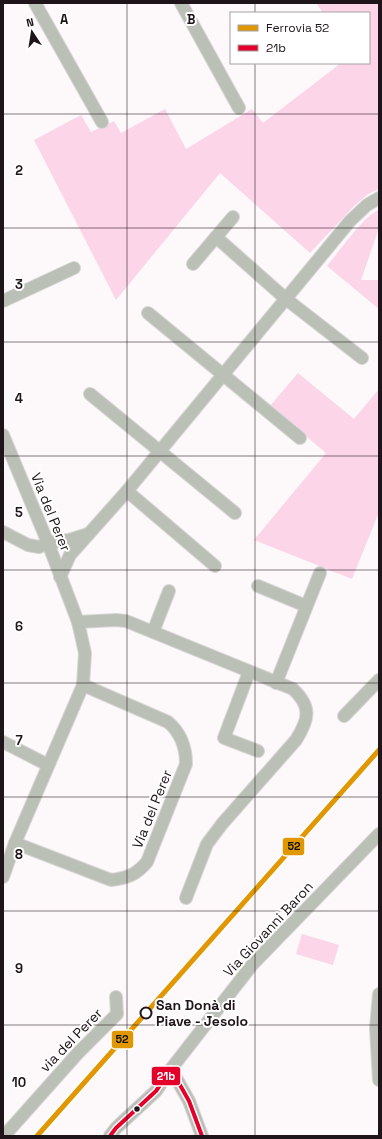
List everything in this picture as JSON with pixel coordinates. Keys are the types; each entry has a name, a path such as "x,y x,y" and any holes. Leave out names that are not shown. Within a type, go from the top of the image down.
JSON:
{"street":[{"path":"35,3 102,122"},
{"path":"181,3 239,108"},
{"path":"60,577 70,556 223,376 350,221 367,205 379,198"},
{"path":"194,264 233,217"},
{"path":"216,237 286,300 362,358"},
{"path":"3,301 74,268"},
{"path":"148,313 300,438"},
{"path":"90,394 235,513"},
{"name":"Via del Perer","path":"3,435 48,543 78,622 85,653 83,684 14,842 3,877"},
{"path":"126,491 215,566"},
{"path":"3,532 28,545 39,547 48,543 69,540 89,533"},
{"path":"276,683 320,573"},
{"path":"258,586 306,606"},
{"path":"153,632 168,591"},
{"path":"78,622 116,620 126,621 293,689 302,697 306,704 307,714 305,726 296,740 222,824 207,844 186,898"},
{"path":"249,672 224,738 258,752"},
{"path":"344,716 379,680"},
{"name":"Via del Perer","path":"14,842 111,880 125,878 137,872 147,862 186,764 186,755 183,744 179,734 168,722 83,684"},
{"path":"3,742 48,765"},
{"name":"Via Giovanni Baron","path":"110,1136 116,1128 156,1091 171,1069 252,965 379,834"},
{"path":"379,994 379,1080"},
{"name":"via del Perer","path":"4,1136 78,1053 117,1014 116,997"},
{"path":"171,1069 189,1101 202,1136"}],"shaded area":[{"path":"316,3 379,3 379,189 368,194 354,206 310,253 220,173 116,300 34,140 81,115 91,132 114,121 121,133 165,109 186,149 252,109 263,123 340,64 370,64 370,12 322,12"},
{"path":"379,210 379,228 361,280 379,280 379,309 327,266 359,226 373,213"},
{"path":"298,373 354,419 379,389 379,512 352,579 254,540 326,453 270,406"},
{"path":"302,934 339,945 333,965 296,954"}],"rail line":[{"name":"52","path":"37,1136 379,750"}],"transit line":[{"name":"21b","path":"110,1136 116,1128 156,1091 171,1069 189,1101 202,1136"}],"place":[{"name":"San Donà di Piave - Jesolo","path":"146,1013"}]}
